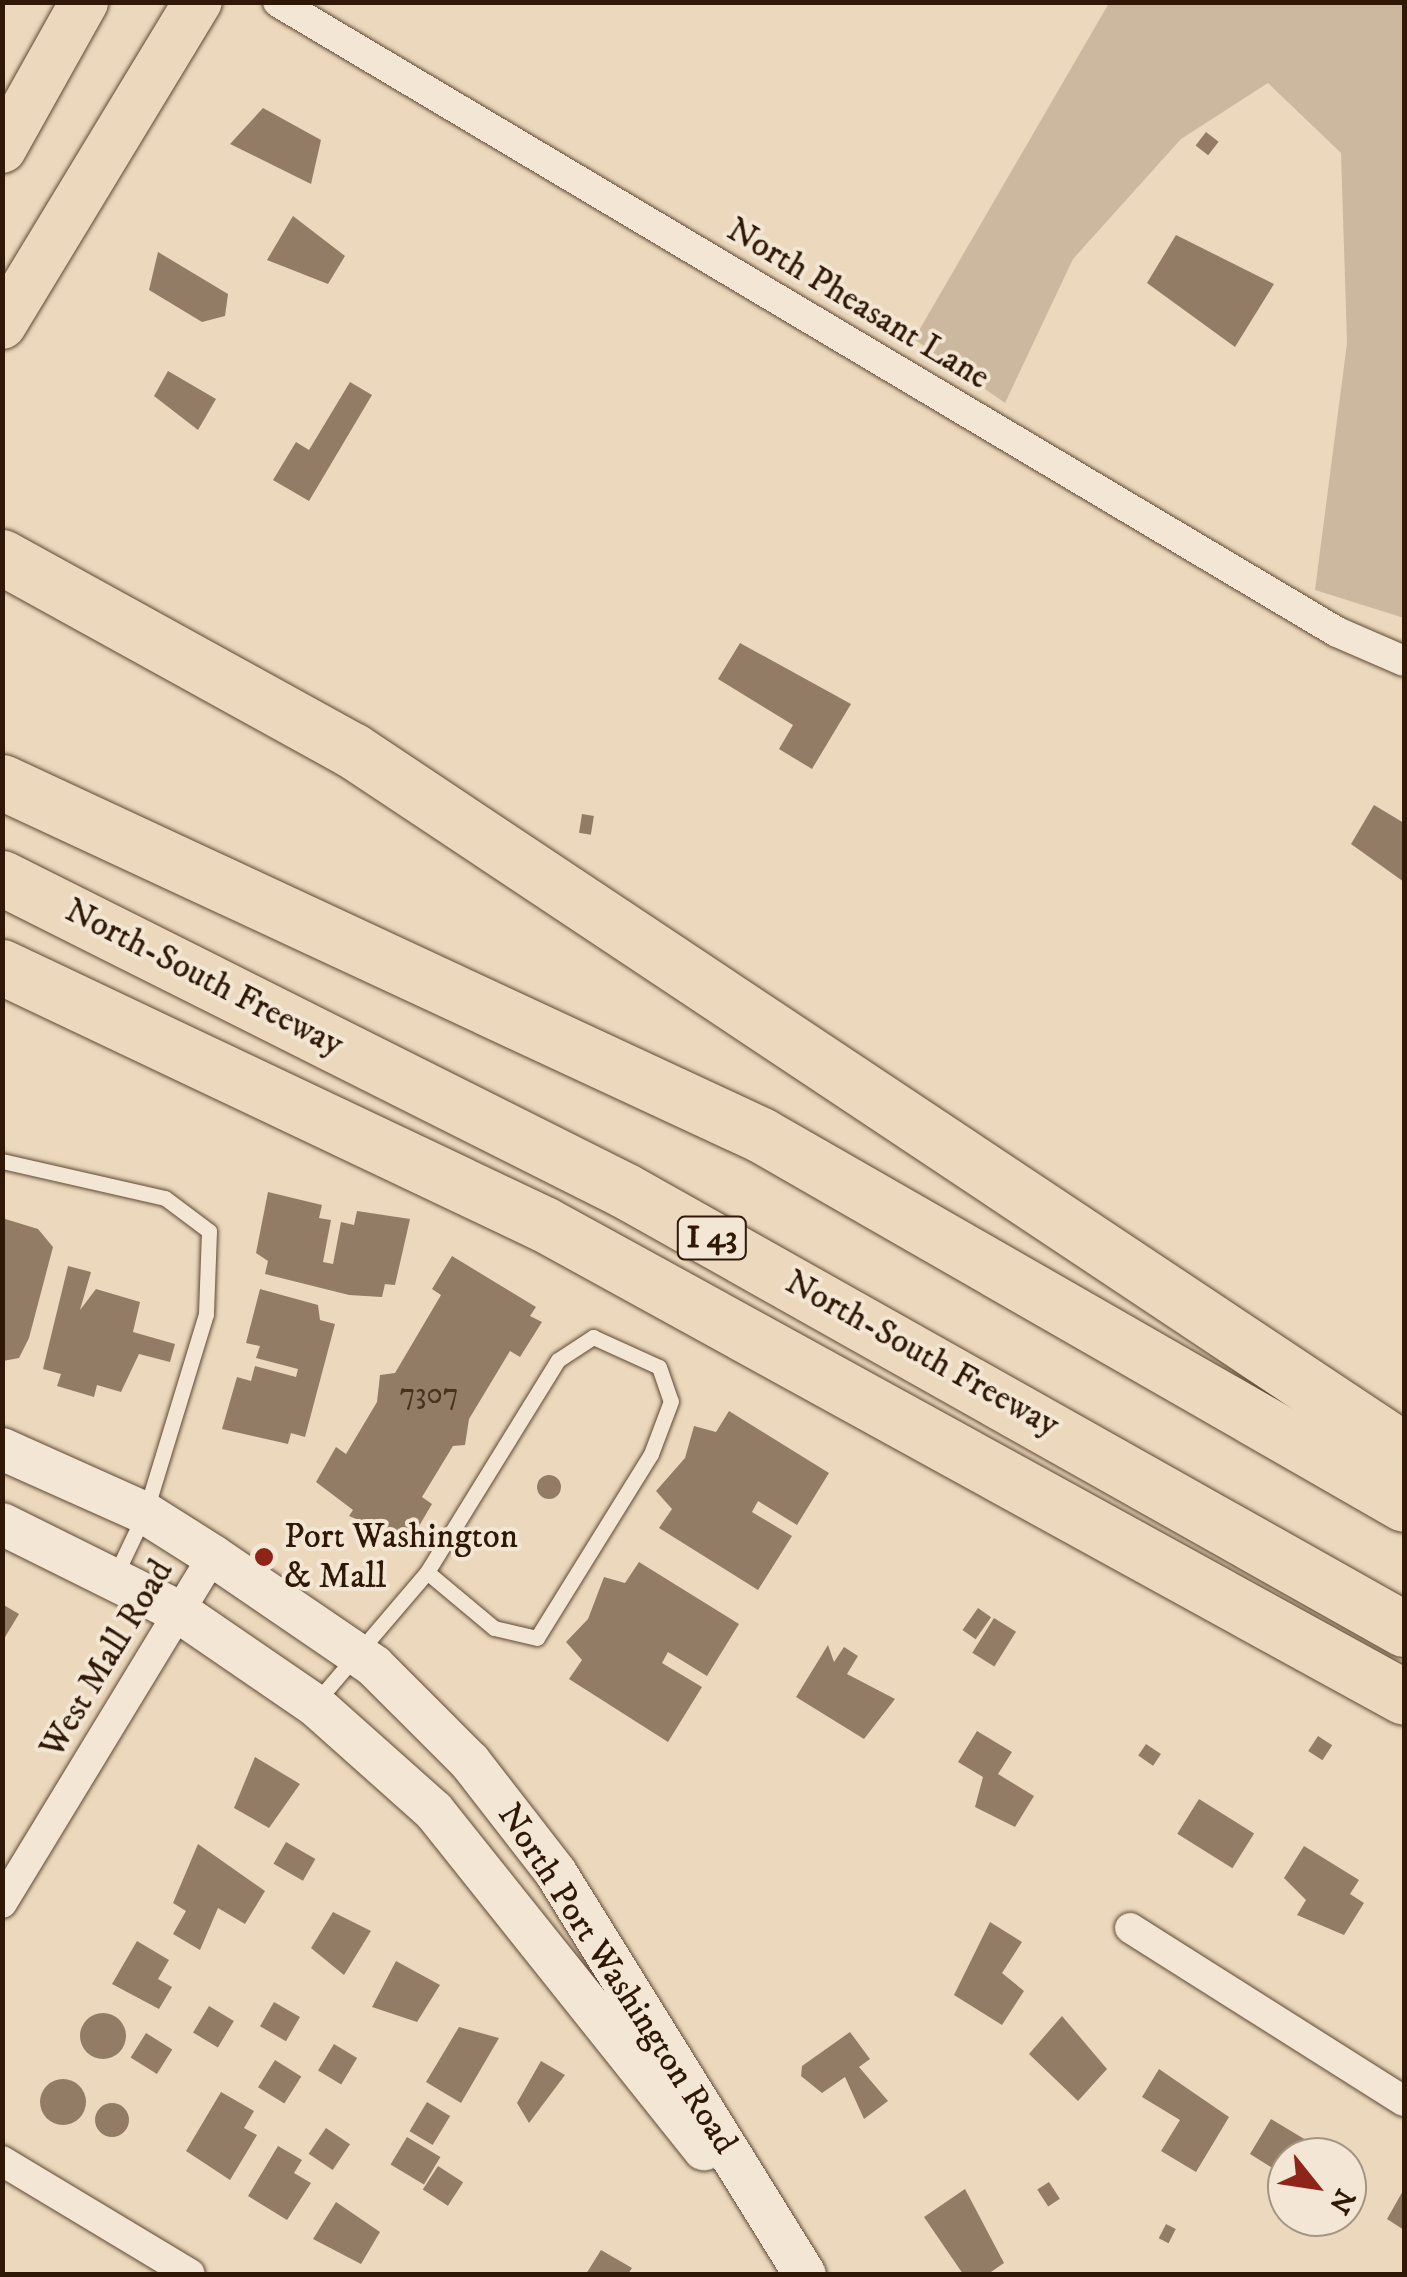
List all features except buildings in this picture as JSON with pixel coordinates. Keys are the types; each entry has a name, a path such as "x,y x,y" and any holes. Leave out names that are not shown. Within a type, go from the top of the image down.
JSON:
{"highway":[{"path":"2,535 80,597"},
{"path":"2,557 352,750 1404,1450"},
{"path":"2,782 761,1135 1404,1504"},
{"name":"North-South Freeway","path":"2,878 624,1190 1404,1629"},
{"path":"2,967 544,1224 1404,1696"}],"main road":[{"path":"2,149 84,2"},
{"path":"6,314 198,2"},
{"name":"North Port Washington Road","path":"2,1449 145,1513 213,1556 354,1652 470,1762 556,1873 804,2274 434,1811 315,1704 179,1612 115,1576 2,1524"}],"street":[{"name":"North Pheasant Lane","path":"278,2 1337,632 1404,662"},
{"name":"West Mall Road","path":"2,1903 213,1556"},
{"path":"1130,1928 1404,2101"},
{"path":"2,2162 190,2274"}],"lane":[{"path":"2,1161 165,1198 209,1232 206,1314 145,1513 115,1576"},
{"path":"315,1704 354,1652 428,1572 558,1360 593,1337 659,1366 672,1400 651,1454 537,1638 494,1628 428,1572"}],"shaded area":[{"path":"1109,3 1404,3 1404,618 1315,590 1347,343 1341,153 1268,83 1181,139 1073,259 1005,403 914,339"}],"place":[{"name":"Port Washington & Mall","path":"264,1557"}]}
